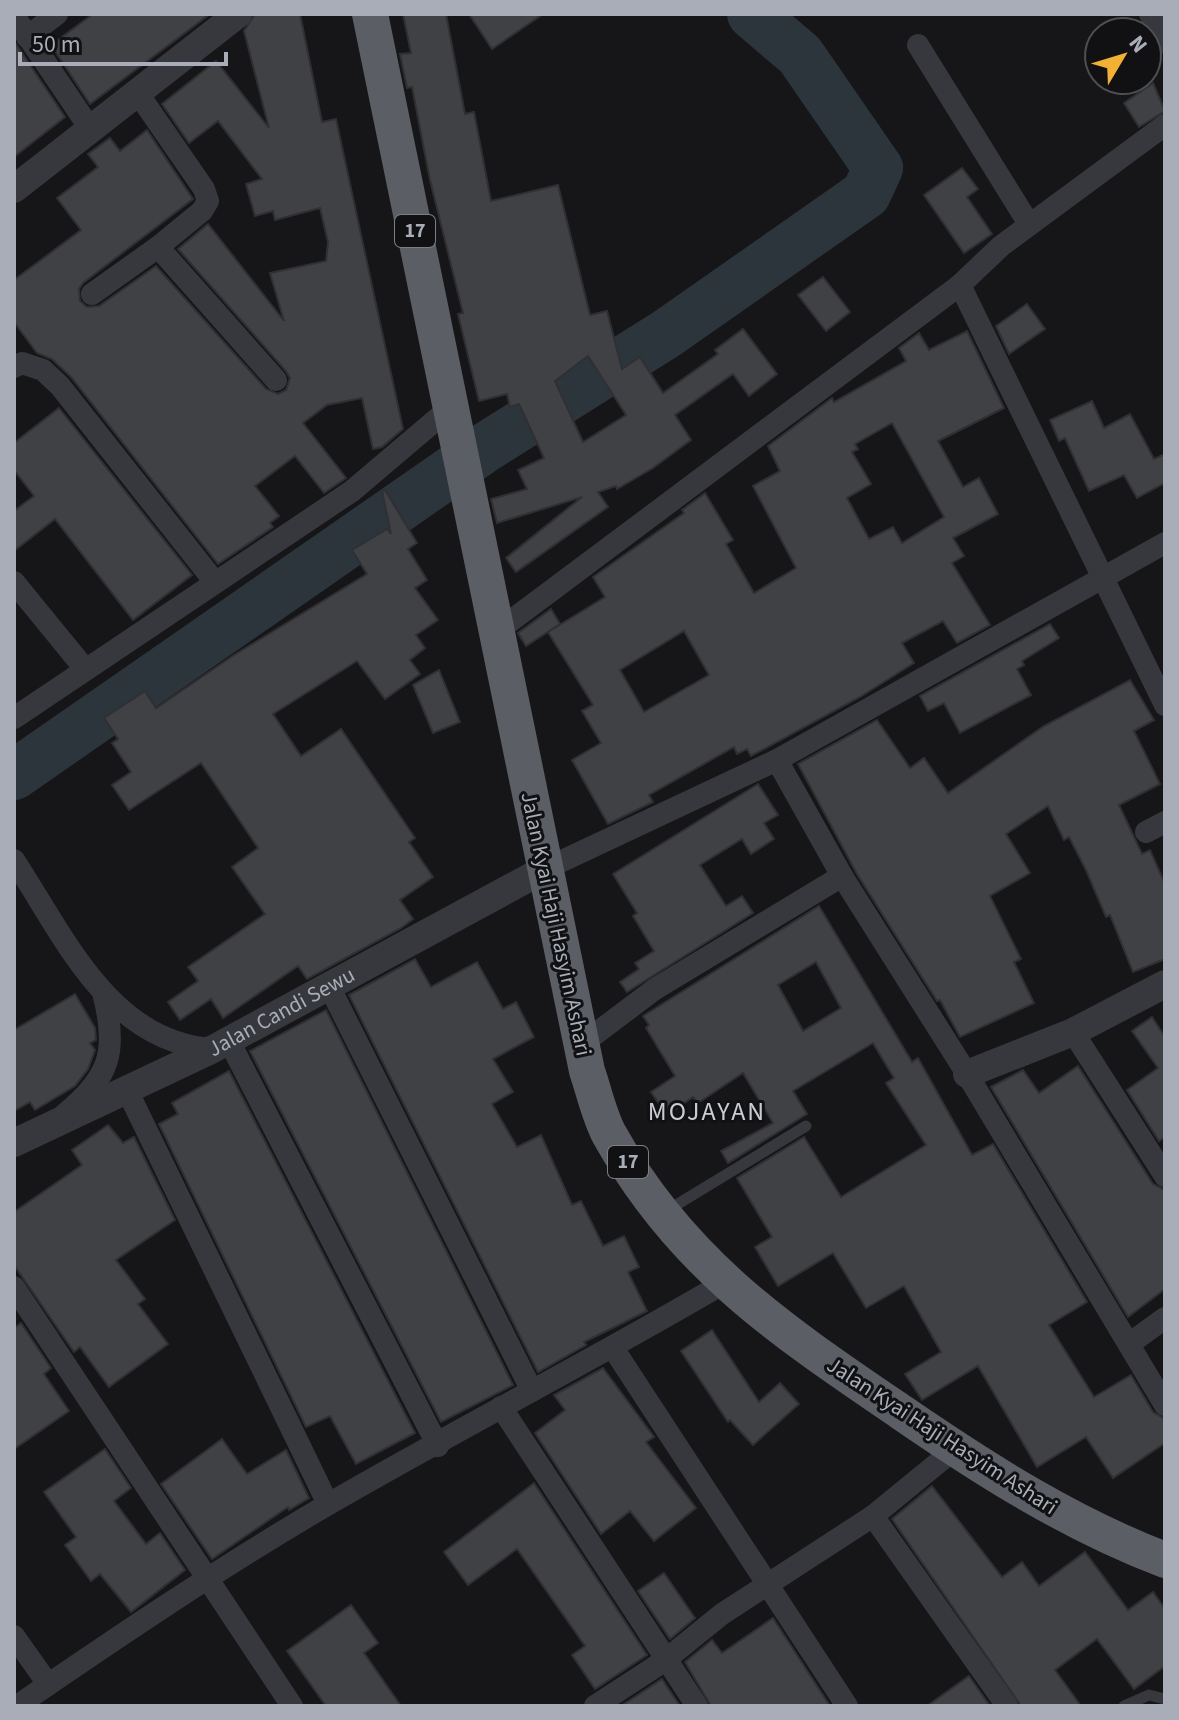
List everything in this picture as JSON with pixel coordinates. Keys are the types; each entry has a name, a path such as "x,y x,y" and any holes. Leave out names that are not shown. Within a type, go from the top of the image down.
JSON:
{"highway":[{"name":"Jalan Kyai Haji Hasyim Ashari","path":"370,14 582,1044 608,1132 664,1213 724,1283 782,1331 955,1449 1058,1512 1165,1560"}],"street":[{"path":"27,37 57,14"},
{"path":"14,189 89,127 238,14"},
{"path":"1150,14 1165,42"},
{"path":"14,16 89,127"},
{"path":"918,45 1029,224"},
{"path":"92,294 158,247 202,211 208,201 204,189 137,92"},
{"path":"496,632 960,285 1029,224 1165,125"},
{"path":"158,247 276,380"},
{"path":"960,285 1165,705"},
{"path":"14,367 22,363 43,370 60,386 214,581"},
{"path":"14,718 352,491 451,407"},
{"path":"545,869 777,760 1165,543"},
{"path":"14,582 85,669"},
{"path":"777,760 842,876 967,1074 1165,1405"},
{"path":"14,860 104,997 113,1032 108,1063 99,1081 52,1125"},
{"name":"Jalan Candi Sewu","path":"14,1143 128,1092 221,1045 545,869"},
{"path":"582,1044 655,989 842,876"},
{"path":"967,1074 1073,1032 1165,984"},
{"path":"329,986 532,1391"},
{"path":"104,997 159,1036 180,1045 221,1045 438,1446"},
{"path":"1073,1032 1165,1176"},
{"path":"128,1092 328,1504"},
{"path":"14,1636 34,1698 206,1580 328,1504 438,1446 501,1407 613,1348 724,1283"},
{"path":"14,1287 292,1706"},
{"path":"1129,1344 1165,1318"},
{"path":"613,1348 765,1586 847,1706"},
{"path":"501,1407 664,1661 697,1706"},
{"path":"595,1706 664,1661 722,1614 873,1516 955,1449"},
{"path":"873,1516 1007,1706"}],"lane":[{"path":"664,1213 806,1126"},
{"path":"1124,1706 1149,1695 1165,1699"}],"building":[{"path":"93,14 210,14 90,104 51,45"},
{"path":"255,14 300,14 322,122 336,119 403,429 382,447 373,449 362,398 327,405 303,423 346,478 324,493 295,456 255,486 279,516 270,523 273,527 218,564 71,377 52,359 37,353 14,322 14,280 81,230 57,198 98,167 88,154 110,138 120,151 147,130 193,199 83,283 79,289 80,301 87,307 99,306 156,266 266,389 278,394 286,390 290,378 286,371 178,249 208,224 284,321 270,273 326,261 328,242 320,208 275,220 273,211 255,216 246,184 262,179 218,121 189,143 162,104 216,61 269,128 244,31"},
{"path":"403,14 446,14 465,114 474,112 491,201 558,185 590,315 607,311 622,369 640,357 663,393 718,354 715,350 743,329 777,374 749,396 733,374 675,415 691,440 617,489 616,486 598,492 608,507 516,572 506,558 582,497 497,523 491,499 527,489 518,470 544,458 519,404 510,407 507,394 479,401 458,314 463,313 430,180 412,87 407,88 400,54 411,53","holes":["588,356 626,415 583,442 555,381"]},
{"path":"469,14 543,14 492,49"},
{"path":"14,41 65,117 14,157"},
{"path":"1134,96 1159,96 1165,111 1139,127 1124,103"},
{"path":"962,168 978,189 967,197 992,234 964,253 924,195"},
{"path":"823,277 850,312 826,331 798,295"},
{"path":"1027,304 1045,329 1009,354 996,326"},
{"path":"967,331 1004,408 938,441 963,487 979,478 998,514 953,538 964,556 952,563 990,625 957,643 943,621 902,643 914,663 860,697 751,756 747,749 737,754 734,747 649,795 653,802 608,824 572,760 601,743 582,711 593,705 548,632 605,597 593,577 684,513 682,510 705,493 733,540 726,544 754,593 796,568 753,486 780,471 768,446 832,398 834,402 906,361 899,348 919,333 929,350","holes":["892,423 944,517 902,543 893,527 869,539 847,498 871,484 852,452 858,449 855,444","684,631 709,675 644,712 620,670"]},
{"path":"1092,401 1104,428 1130,414 1154,459 1165,454 1165,483 1137,498 1124,475 1089,491 1065,438 1059,441 1050,420"},
{"path":"59,408 192,575 133,620 55,519 14,551 14,511 34,496 14,470 14,443"},
{"path":"385,490 417,543 408,549 427,580 415,588 438,620 416,635 425,648 410,660 420,674 385,699 357,661 273,714 301,756 341,729 415,838 409,842 433,877 400,900 413,919 401,928 307,979 298,966 223,1018 211,999 180,1020 168,1002 198,981 188,967 265,914 232,867 258,848 201,763 129,810 112,785 131,772 112,743 118,739 104,718 145,691 156,708 234,655 367,574 352,550 387,529 391,534 382,491"},
{"path":"551,609 560,624 526,646 518,633"},
{"path":"1050,624 1059,638 1022,661 1024,665 1017,669 1031,695 960,733 944,703 928,711 920,696"},
{"path":"439,670 460,722 433,733 413,685"},
{"path":"1130,680 1154,720 1134,731 1160,784 1119,805 1142,854 1150,850 1165,884 1165,959 1133,972 1110,915 1106,917 1069,837 1064,840 1048,806 1006,834 1030,873 990,896 1021,959 1014,962 1034,1003 960,1037 940,1000 937,1001 857,874 798,764 877,720 910,768 924,758 948,793 1044,726"},
{"path":"758,784 778,815 764,823 774,839 751,854 742,839 700,865 726,906 742,896 753,913 627,992 620,982 639,969 635,963 654,951 633,916 637,913 613,874"},
{"path":"819,906 912,1062 918,1058 972,1155 993,1144 1087,1302 1049,1325 1094,1397 1131,1375 1153,1412 1165,1419 1165,1443 1113,1478 1086,1437 1037,1467 978,1366 922,1400 905,1374 941,1352 904,1286 866,1308 833,1253 778,1286 755,1247 772,1237 737,1178 804,1137 841,1197 926,1145 886,1083 894,1078 873,1043 793,1091 807,1114 728,1163 721,1151 773,1123 743,1073 698,1103 693,1097 667,1115 651,1092 675,1076 646,1028 649,1025 643,1016","holes":["816,962 841,1008 803,1031 778,985"]},
{"path":"415,959 431,987 477,962 503,1009 516,1002 534,1037 493,1059 513,1092 492,1104 517,1147 541,1135 572,1205 581,1201 603,1246 624,1236 639,1267 628,1272 647,1311 584,1342 586,1345 538,1372 349,995"},
{"path":"75,994 95,1028 96,1040 90,1043 95,1050 88,1069 75,1086 35,1110 30,1102 14,1111 14,1030"},
{"path":"326,1010 513,1385 441,1422 250,1051"},
{"path":"1152,1017 1165,1037 1165,1137 1159,1141 1127,1090 1158,1068 1132,1031"},
{"path":"1078,1066 1153,1184 1165,1190 1165,1289 1128,1317 991,1087 1023,1070 1039,1093"},
{"path":"229,1071 415,1433 356,1464 330,1416 306,1427 159,1124 178,1114 172,1103"},
{"path":"108,1125 123,1143 134,1137 175,1220 116,1260 145,1299 138,1304 168,1344 109,1387 80,1347 74,1352 14,1265 14,1212 82,1165 72,1150"},
{"path":"21,1323 51,1368 44,1374 69,1411 14,1449 14,1328"},
{"path":"712,1330 759,1402 780,1383 799,1404 753,1445 730,1420 728,1422 681,1351"},
{"path":"603,1368 654,1437 646,1442 696,1508 654,1541 630,1511 601,1534 535,1433 565,1410 554,1395"},
{"path":"222,1439 247,1474 286,1450 309,1498 289,1510 288,1507 212,1559 161,1484"},
{"path":"105,1449 131,1488 114,1501 146,1544 160,1533 185,1570 131,1612 100,1574 91,1581 65,1545 76,1537 44,1492"},
{"path":"534,1483 647,1655 595,1689 572,1655 585,1646 517,1549 468,1585 444,1552"},
{"path":"932,1486 1002,1577 1022,1562 1039,1586 1085,1552 1128,1610 1153,1592 1165,1609 1165,1666 1134,1689 1097,1639 1055,1670 1081,1706 1021,1706 892,1519"},
{"path":"664,1573 695,1618 670,1639 638,1591"},
{"path":"351,1605 378,1643 364,1653 401,1706 326,1706 287,1651"},
{"path":"773,1618 830,1706 711,1706 685,1662 712,1640 722,1653"},
{"path":"969,1676 990,1706 927,1706"},
{"path":"662,1679 680,1706 621,1706"}],"waterway":[{"path":"14,775 486,447 666,334 866,194 878,168 800,55 752,14"}],"district":[{"name":"MOJAYAN","path":"707,1111"}]}
